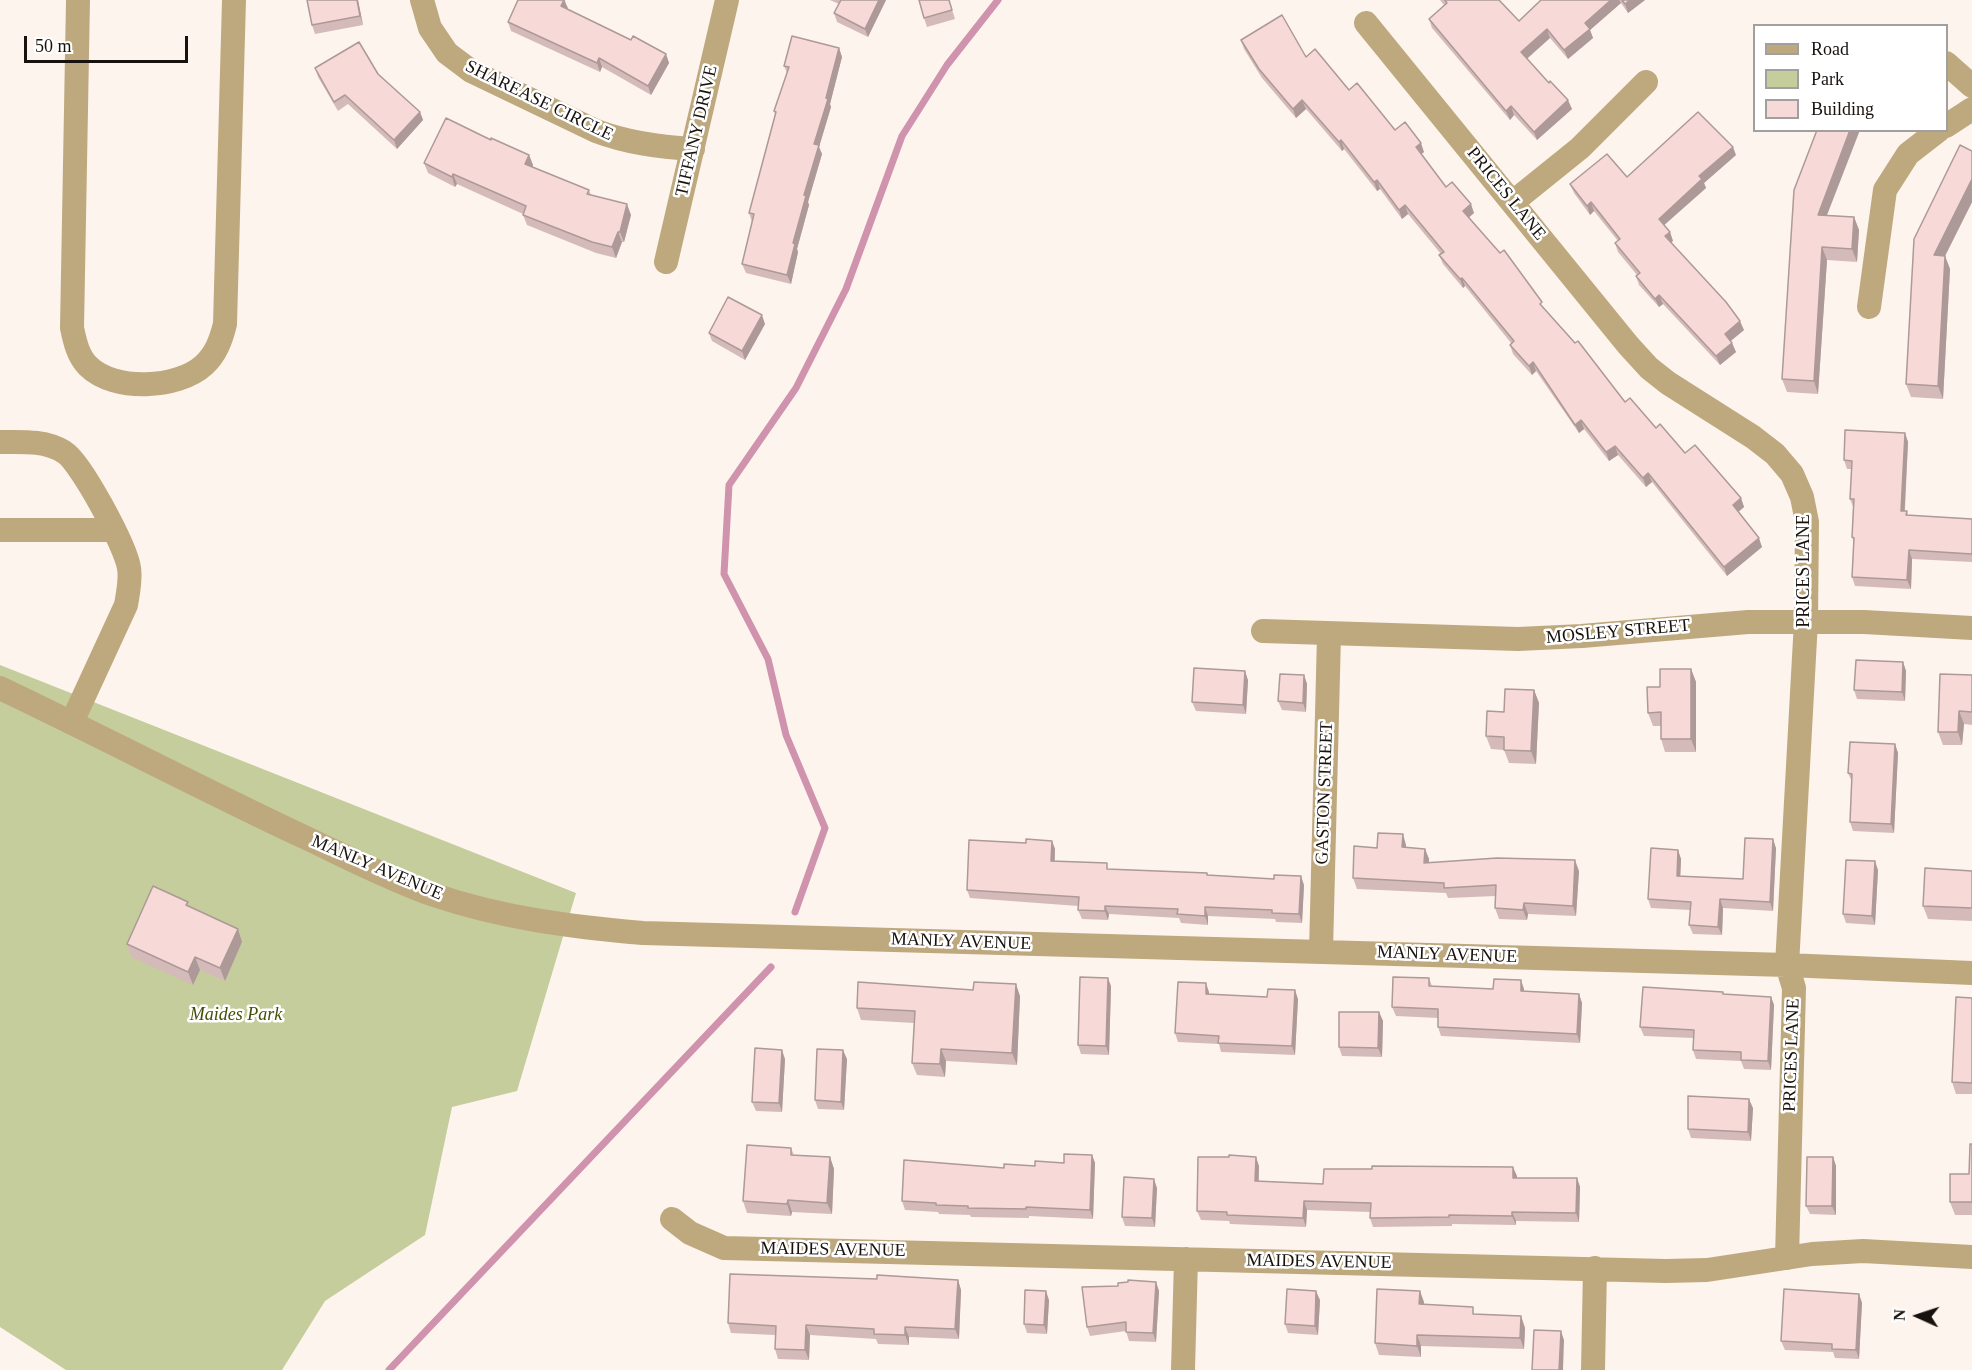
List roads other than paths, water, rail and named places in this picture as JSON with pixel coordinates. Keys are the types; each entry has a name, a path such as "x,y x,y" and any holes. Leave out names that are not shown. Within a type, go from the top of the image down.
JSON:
{"street":[{"path":"78,0 72,328 80,357 95,372 117,381 157,384 192,374 205,364 215,352 222,338 225,324 234,0"},
{"name":"SHAREASE CIRCLE","path":"422,0 430,28 438,42 447,53 471,71 616,139 637,144 693,149"},
{"name":"TIFFANY DRIVE","path":"666,262 727,0"},
{"name":"PRICES LANE","path":"1366,22 1649,368 1668,383 1753,437 1774,454 1792,474 1802,497 1807,522 1806,621 1787,964 1794,988 1786,1258"},
{"path":"1948,64 1972,86"},
{"path":"1513,202 1580,148 1646,82"},
{"path":"1948,125 1972,109"},
{"path":"1869,307 1885,190 1908,154 1936,132"},
{"path":"0,442 51,446 66,453 77,464 126,556 129,570 126,605 72,722"},
{"path":"0,530 114,530"},
{"name":"MOSLEY STREET","path":"1263,631 1329,635 1518,639 1582,636 1721,623 1806,621 1972,627"},
{"name":"GASTON STREET","path":"1321,951 1329,635"},
{"name":"MANLY AVENUE","path":"0,688 208,792 402,883 435,895 522,919 584,928 643,933 1787,964 1972,973"},
{"name":"MAIDES AVENUE","path":"672,1219 690,1233 715,1246 724,1248 1707,1270 1812,1254 1863,1251 1972,1257"},
{"path":"1183,1370 1186,1259"},
{"path":"1593,1370 1595,1268"}],"waterway":[{"path":"795,912 825,828 786,735 768,659 724,574 729,485 796,388 846,289 902,136 947,65 998,0"},
{"path":"389,1370 771,967"}],"park label":[{"name":"Maides Park","path":"236,1015"}]}
